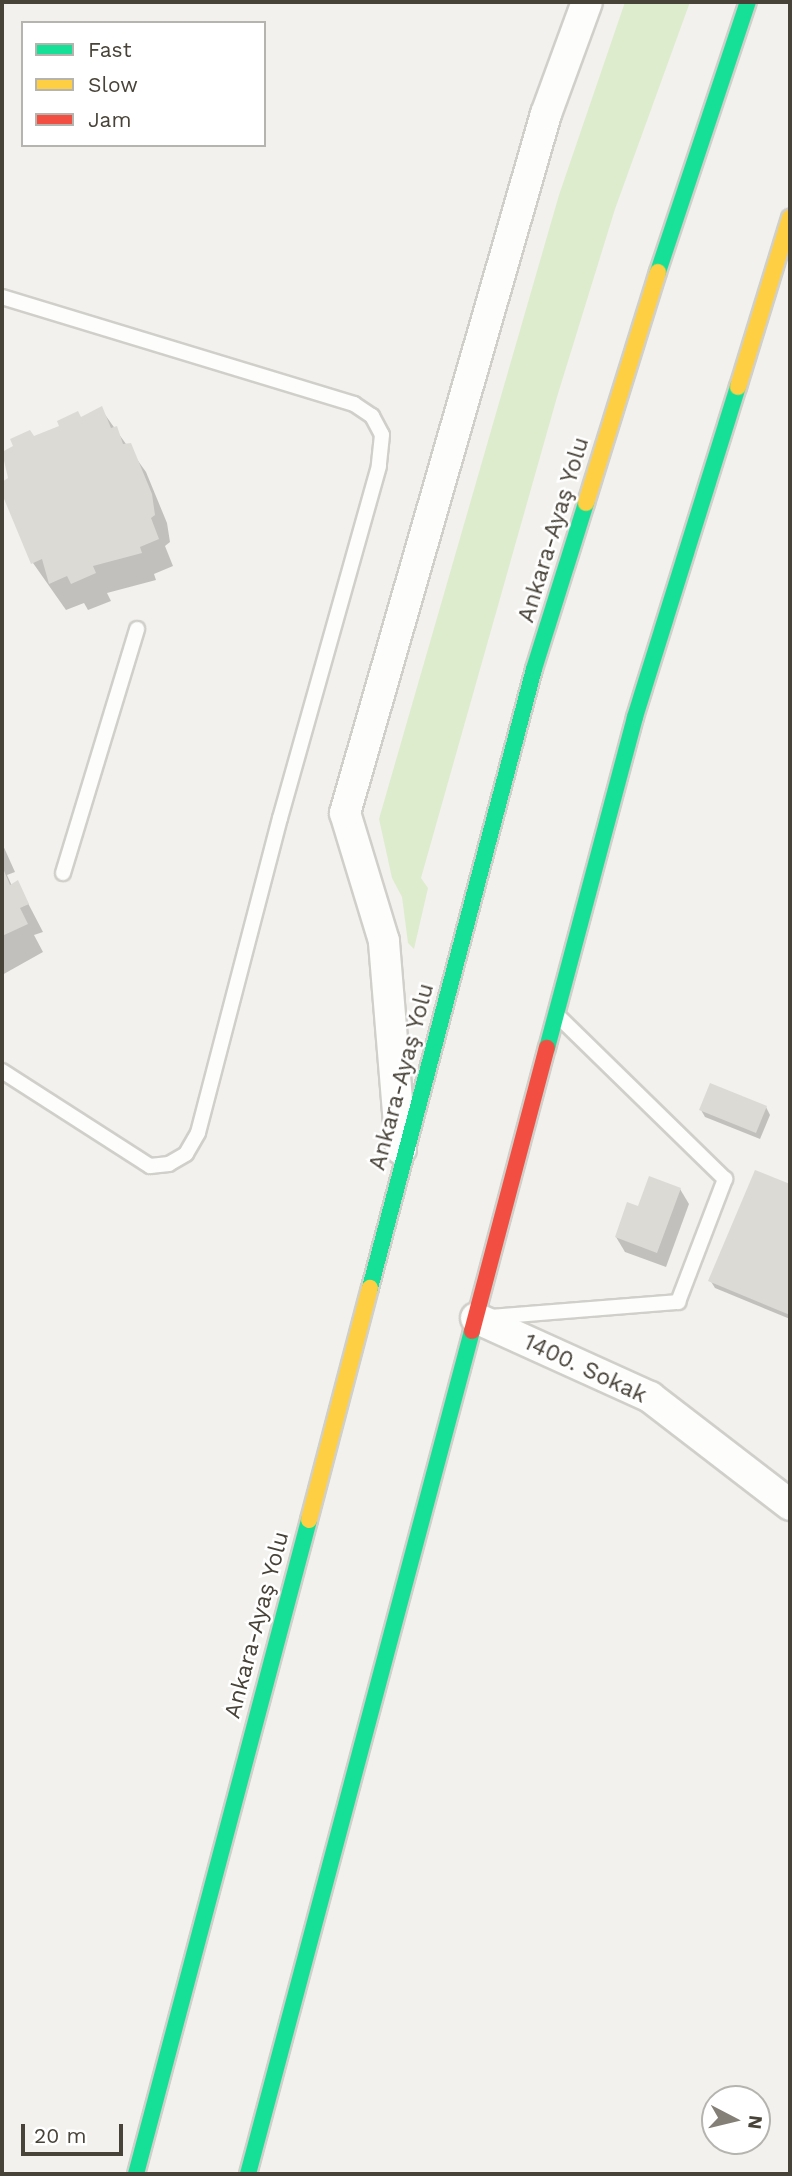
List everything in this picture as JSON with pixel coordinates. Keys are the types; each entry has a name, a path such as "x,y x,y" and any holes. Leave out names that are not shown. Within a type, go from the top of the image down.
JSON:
{"highway":[{"name":"Ankara-Ayaş Yolu","path":"136,2174 534,669 699,139 748,2"},
{"path":"248,2174 635,717 790,218"}],"street":[{"path":"402,1164 384,941 345,813 546,114 587,2"},
{"name":"1400. Sokak","path":"475,1318 650,1397 790,1505"}],"lane":[{"path":"2,297 354,404 372,416 382,435 380,466 192,1143 169,1164 150,1166 2,1071"},
{"path":"63,873 137,629"},
{"path":"475,1318 678,1302 726,1179 556,1013"}],"green space":[{"path":"625,2 690,2 615,209 557,397 421,878 428,888 414,949 408,943 402,897 392,878 379,819 559,195"}],"building":[{"path":"102,406 111,428 117,426 123,444 131,443 152,494 155,515 151,518 159,539 140,547 142,553 93,566 96,573 71,584 67,576 49,584 42,559 31,564 2,494 2,482 8,478 2,452 13,446 10,439 30,430 34,436 59,426 57,421 78,411 81,417"},
{"path":"2,866 10,885 18,880 29,904 20,908 28,924 2,936"},
{"path":"710,1083 767,1106 756,1133 699,1110"},
{"path":"755,1170 790,1184 790,1315 708,1281"},
{"path":"649,1176 681,1188 657,1253 615,1237 627,1202 638,1206"}],"traffic: fast":[{"path":"658,272 748,2"},
{"path":"547,1048 635,717 738,387"},
{"path":"370,1288 534,669 586,503"},
{"path":"248,2174 472,1331"},
{"path":"136,2174 309,1520"}],"traffic: slow":[{"path":"738,387 790,218"},
{"path":"586,503 658,272"},
{"path":"309,1520 370,1288"}],"traffic: jam":[{"path":"472,1331 547,1048"}]}
